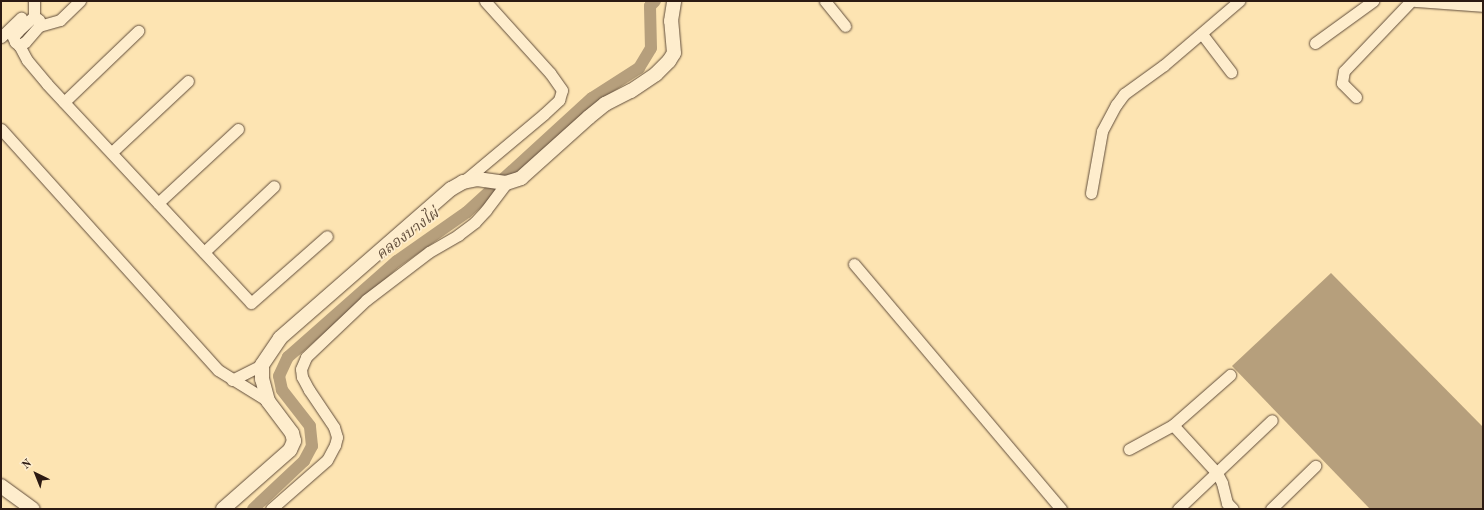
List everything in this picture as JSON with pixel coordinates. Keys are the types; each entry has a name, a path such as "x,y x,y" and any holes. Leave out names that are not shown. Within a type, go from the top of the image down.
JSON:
{"street":[{"path":"36,12 60,20 80,1"},
{"path":"464,182 560,100 562,90 550,73 484,1"},
{"path":"232,380 262,365 280,338 451,189 476,178 498,182 521,178 589,117 606,104 656,74 669,61 674,53 671,21 674,1"},
{"path":"825,1 845,26"},
{"path":"1091,193 1102,131 1116,105 1124,94 1202,34 1239,1"},
{"path":"1315,43 1373,1"},
{"path":"1356,97 1342,83 1344,71 1411,1"},
{"path":"1415,1 1483,6"},
{"path":"1,37 36,12"},
{"path":"36,12 13,37 27,60 64,102 251,303 327,236"},
{"path":"64,102 138,31"},
{"path":"1202,34 1231,72"},
{"path":"112,152 188,81"},
{"path":"1,129 218,370 268,401 292,432 294,441 290,450 223,509"},
{"path":"158,203 238,129"},
{"path":"272,509 327,460 335,445 337,437 334,427 302,377 301,369 306,357 366,300 429,252 458,235 475,222 498,182"},
{"path":"204,252 274,186"},
{"path":"854,264 1061,509"},
{"path":"262,365 262,379 268,401"},
{"path":"1129,449 1173,425 1230,375"},
{"path":"1178,509 1272,420"},
{"path":"1173,425 1217,473 1222,483 1227,503 1233,509"},
{"path":"1271,509 1315,466"},
{"path":"1,486 32,509"}],"shaded area":[{"path":"1331,273 1483,427 1483,509 1370,509 1232,366"}],"waterway":[{"name":"คลองบางไผ่","path":"253,509 304,461 312,446 310,426 282,390 279,376 288,357 397,261 467,212 592,98 639,68 651,48 650,6 655,1"}]}
